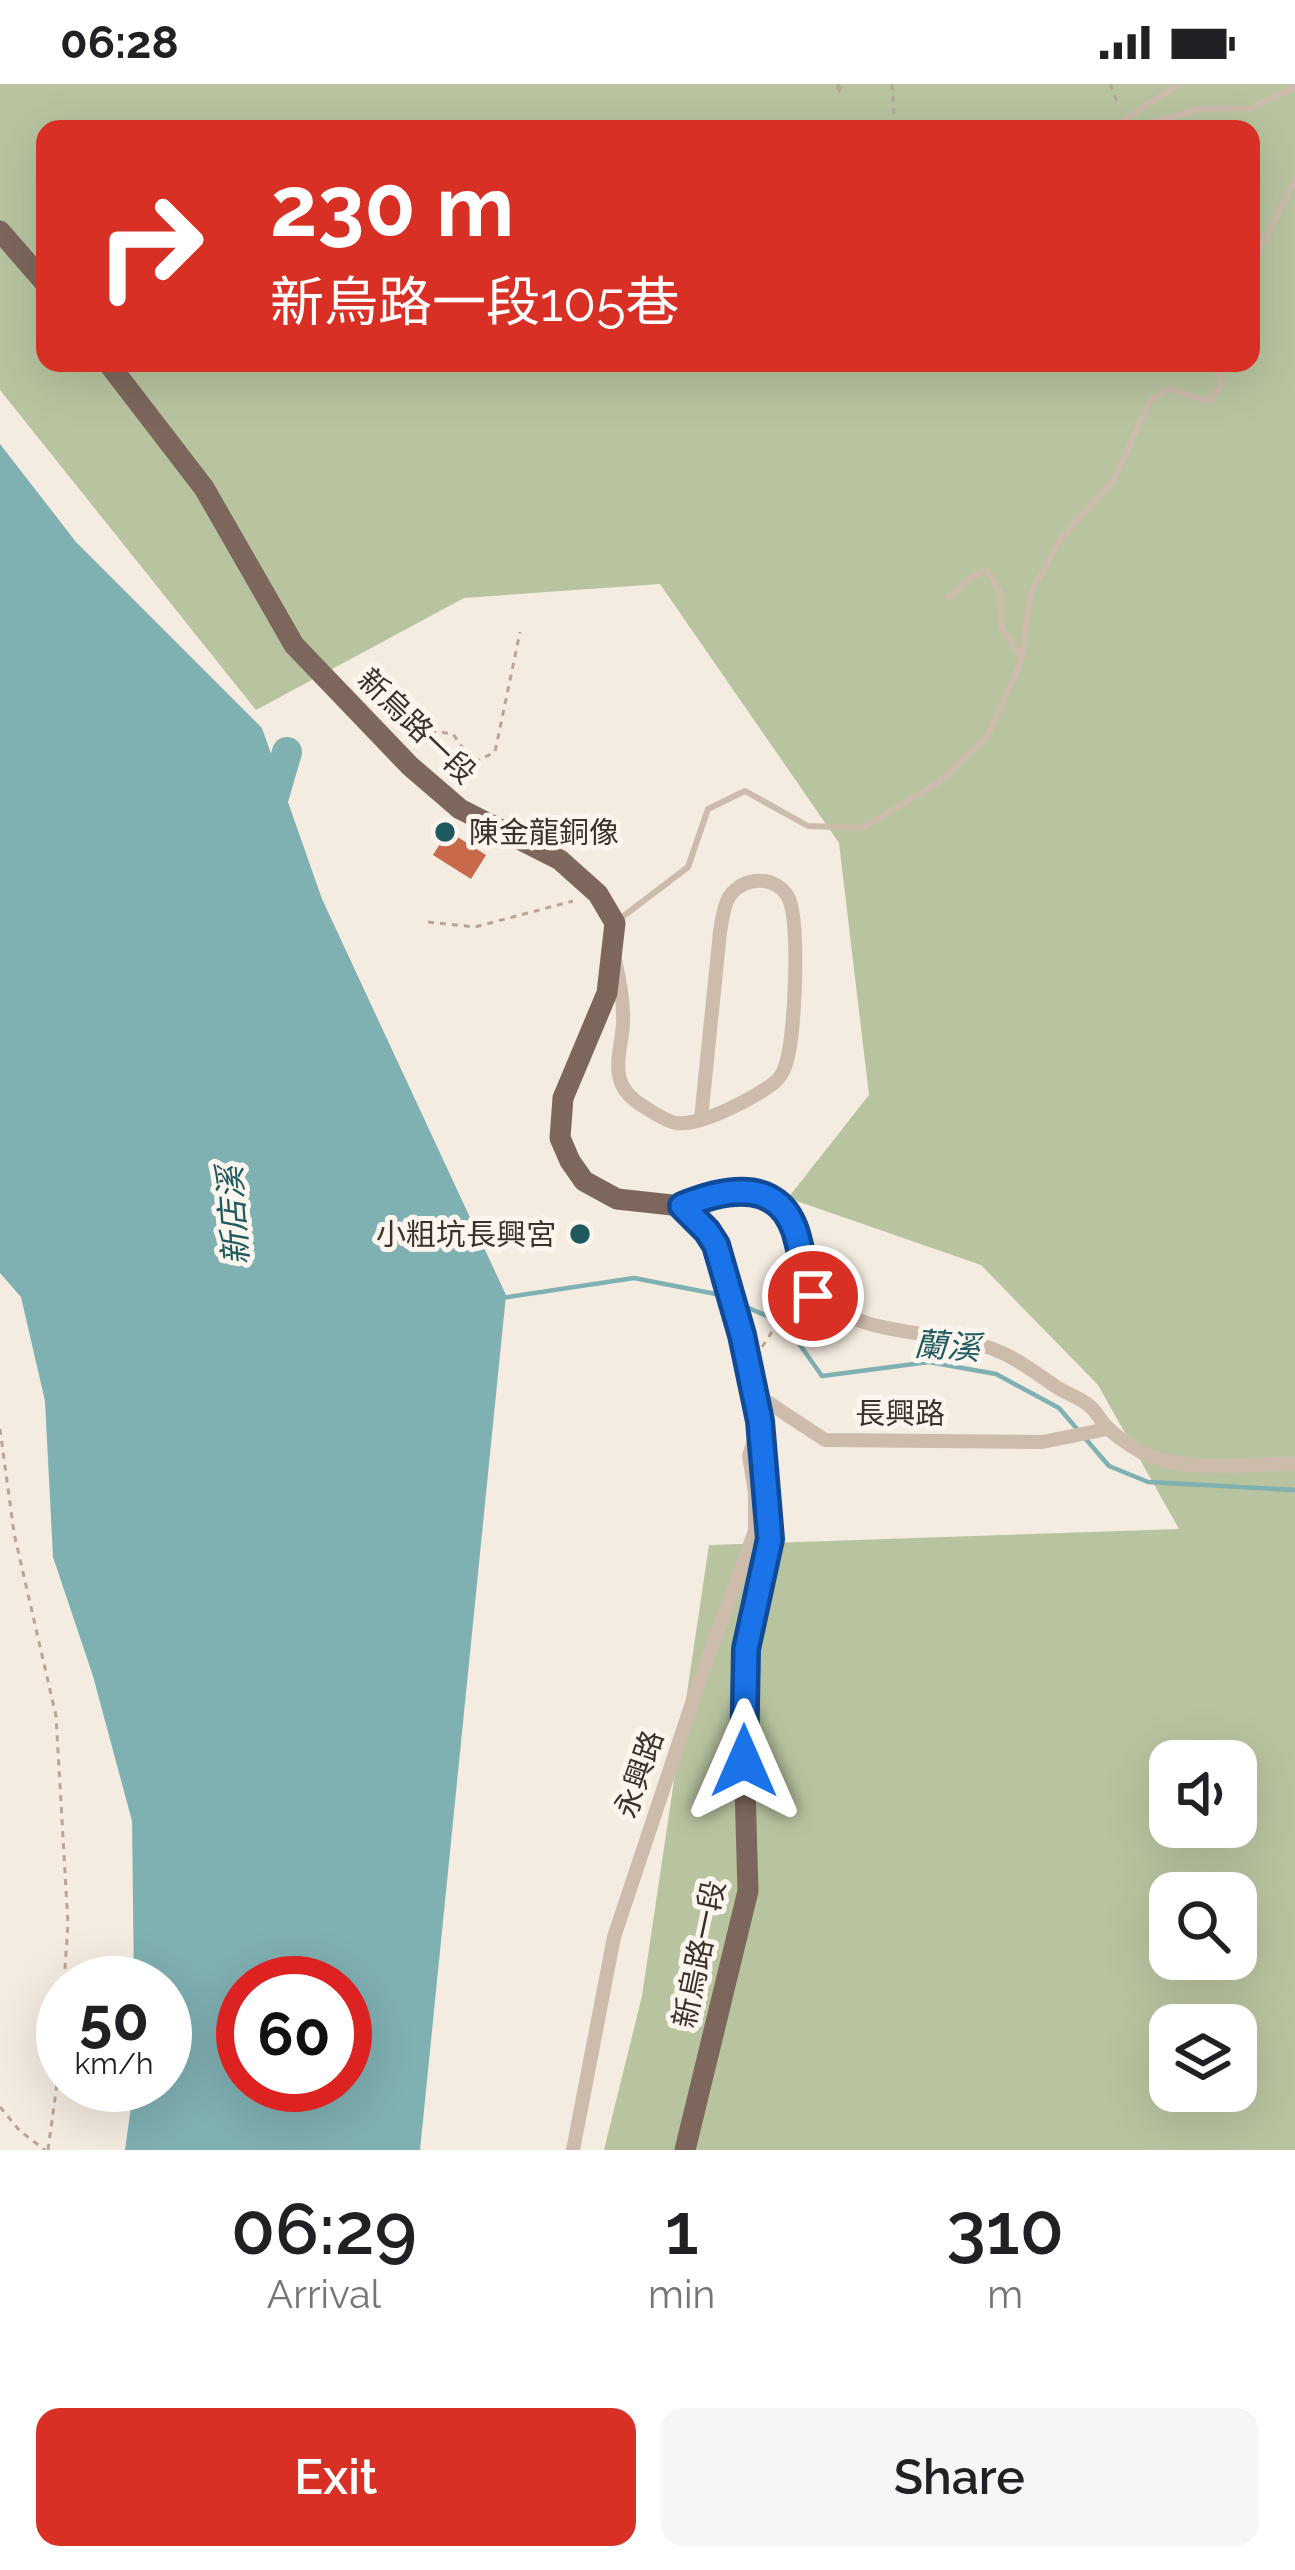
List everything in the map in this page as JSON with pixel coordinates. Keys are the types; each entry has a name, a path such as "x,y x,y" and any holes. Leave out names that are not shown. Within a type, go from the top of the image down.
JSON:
{"main road":[{"path":"0,231 36,273"},
{"name":"新烏路一段","path":"116,372 204,488 294,645 394,749 460,809 560,860 598,894 615,923"},
{"path":"615,923 608,993 563,1098 560,1138 584,1181 617,1199 682,1206"},
{"name":"新烏路一段","path":"682,1206 716,1245 742,1335 760,1421 770,1539 746,1649 748,1891 685,2150"}],"street":[{"path":"613,956 621,984 620,1080 635,1100 662,1117 676,1123 701,1119 768,1088 785,1068 791,1042 795,926 785,892 776,884 757,880 744,883 726,903 701,1119"},
{"path":"682,1206 740,1189 772,1200 790,1217 799,1242 802,1276 813,1296 824,1304 882,1329 945,1337 992,1349 1028,1365 1091,1406 1102,1430 1144,1454 1179,1464 1295,1463"},
{"name":"長興路","path":"754,1393 825,1440 1042,1442 1102,1430"},
{"name":"永興路","path":"573,2150 614,1937 755,1531 749,1456 760,1421"}],"lane":[{"path":"1125,119 1179,84"},
{"path":"1161,120 1200,109 1251,108 1295,87"},
{"path":"1260,248 1295,180"},
{"path":"615,923 688,867 708,809 745,791 808,826 862,827 938,783 988,735 1022,658 1030,595 1059,541 1114,479 1150,400 1168,389 1208,401 1221,386 1219,372"},
{"path":"949,597 987,570 1000,592 1001,627 1022,658"}],"path":[{"path":"892,84 894,120"},
{"path":"1110,84 1125,119"},
{"path":"394,749 419,729 453,734 473,763 495,752 520,632"},
{"path":"428,922 475,927 598,894"},
{"path":"765,1344 799,1290"},
{"path":"0,1430 14,1532 56,1716 66,1956"},
{"path":"0,2107 20,2131 47,2150 53,2112"}],"green space":[{"path":"0,84 1295,84 1295,2150 604,2150 642,1996 709,1545 1179,1529 1098,1385 981,1265 788,1198 869,1095 839,843 660,584 464,598 256,710 0,390"}],"water":[{"name":"新店溪","path":"0,444 76,542 262,728 322,899 506,1295 420,2150 125,2150 130,2112 192,2112 192,1956 134,1956 132,1821 93,1676 53,1557 45,1401 21,1297 0,1273"}],"building":[{"path":"448,831 486,855 471,879 433,855"}],"waterway":[{"path":"268,817 287,752"},
{"name":"蘭溪","path":"502,1298 634,1278 721,1295"},
{"name":"蘭溪","path":"742,1305 785,1324 822,1376 929,1362 996,1374 1059,1408 1109,1466 1148,1482 1295,1490"}],"place":[{"name":"陳金龍銅像","path":"445,832"},
{"name":"小粗坑長興宮","path":"580,1234"}],"route":[{"path":"744,1761 746,1649 770,1539 760,1421 716,1245 682,1206 740,1189 772,1200 790,1217 799,1242 802,1276 813,1296"}]}
